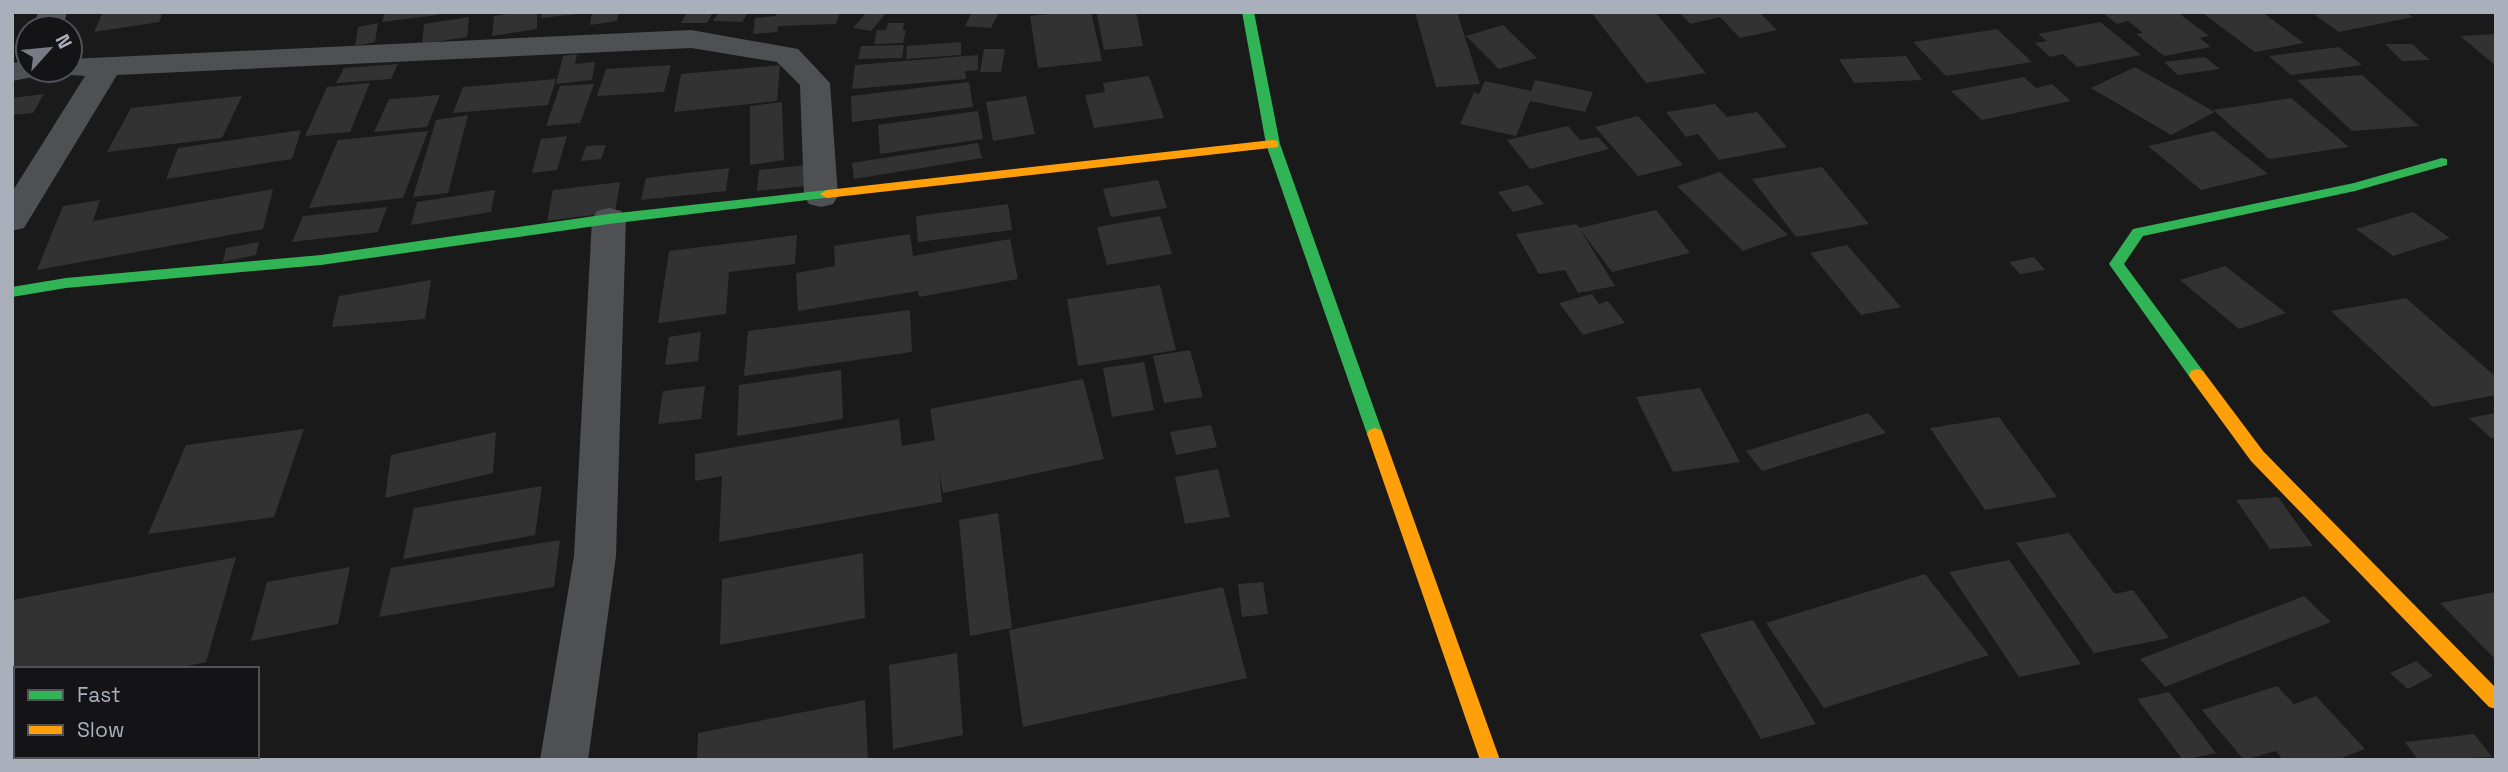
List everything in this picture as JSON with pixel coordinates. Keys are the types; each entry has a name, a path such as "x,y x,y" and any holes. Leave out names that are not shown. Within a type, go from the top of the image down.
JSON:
{"street":[{"path":"1248,12 1273,144 1490,760"},
{"path":"84,67 691,39 787,55 815,83 821,196"},
{"path":"12,219 107,66"},
{"path":"13,294 66,283 321,260 609,219 1273,144"},
{"path":"2442,162 2355,187 2138,232 2116,264 2257,456 2496,701"},
{"path":"564,760 595,556 609,219"}],"building":[{"path":"103,12 163,12 159,22 94,32"},
{"path":"385,12 438,12 437,15 382,22"},
{"path":"537,12 537,29 492,36 494,16"},
{"path":"542,12 578,12 578,14 541,18"},
{"path":"592,12 619,12 617,21 590,25"},
{"path":"687,12 713,12 707,23 681,23"},
{"path":"719,12 749,12 742,22 713,21"},
{"path":"777,12 840,12 836,24 778,26 777,32 753,34 755,18 776,16"},
{"path":"867,12 887,12 871,31 853,28"},
{"path":"972,12 999,12 991,28 965,26"},
{"path":"1091,12 1102,61 1038,68 1030,16"},
{"path":"1136,12 1143,46 1104,50 1097,14"},
{"path":"1415,12 1457,12 1480,84 1436,87"},
{"path":"1591,12 1655,12 1706,73 1646,83"},
{"path":"1679,12 1759,12 1777,30 1740,38 1720,17 1690,24"},
{"path":"2102,12 2177,12 2209,36 2200,38 2211,47 2164,56 2136,34 2143,33 2128,21 2117,24"},
{"path":"2201,12 2262,12 2304,43 2255,52"},
{"path":"2329,12 2405,12 2413,17 2339,32 2315,15"},
{"path":"469,17 467,37 422,44 424,24"},
{"path":"2100,22 2141,55 2077,67 2063,54 2050,57 2035,43 2047,41 2038,34"},
{"path":"378,23 375,42 355,46 358,27"},
{"path":"888,23 904,23 903,30 906,30 903,43 874,44 877,30 886,30"},
{"path":"1503,25 1537,58 1499,69 1466,36"},
{"path":"1997,29 2032,62 1946,76 1913,42"},
{"path":"2496,34 2496,66 2460,36"},
{"path":"961,42 961,55 906,59 907,46"},
{"path":"2385,44 2412,44 2430,60 2402,61"},
{"path":"904,45 902,58 858,59 861,46"},
{"path":"2339,47 2362,65 2291,75 2269,56"},
{"path":"984,49 1005,49 1001,72 980,72"},
{"path":"577,54 575,64 595,62 592,80 556,84 563,56"},
{"path":"978,55 978,70 965,71 966,79 852,89 855,65"},
{"path":"1906,56 1922,80 1854,83 1839,59"},
{"path":"2205,57 2220,69 2178,75 2164,62"},
{"path":"398,64 391,79 336,83 344,68"},
{"path":"671,65 664,92 597,96 606,69"},
{"path":"780,65 777,101 674,112 681,74"},
{"path":"2135,67 2215,112 2171,135 2091,88"},
{"path":"2362,75 2419,126 2352,131 2297,80"},
{"path":"1149,76 1164,118 1094,128 1085,95 1105,92 1103,83"},
{"path":"2024,77 2036,88 2052,84 2071,101 1982,120 1951,91"},
{"path":"556,79 548,105 453,113 463,87"},
{"path":"1535,80 1593,92 1585,112 1530,101 1516,136 1460,124 1474,92 1479,94 1485,81 1531,91"},
{"path":"969,82 973,107 852,122 851,96"},
{"path":"370,83 350,132 305,136 327,87"},
{"path":"594,84 580,123 546,126 560,86"},
{"path":"44,94 33,113 12,115 12,98"},
{"path":"440,95 427,127 374,132 389,99"},
{"path":"242,96 222,138 107,152 131,108"},
{"path":"1026,96 1035,134 993,141 986,102"},
{"path":"2291,98 2349,147 2269,159 2213,110"},
{"path":"782,102 784,160 750,165 750,106"},
{"path":"1715,104 1727,117 1757,112 1787,147 1719,160 1698,134 1686,137 1666,112"},
{"path":"978,111 983,139 880,154 878,125"},
{"path":"468,115 448,193 413,197 436,120"},
{"path":"1638,116 1683,165 1638,176 1595,127"},
{"path":"1568,126 1580,140 1598,137 1609,149 1530,169 1507,140"},
{"path":"301,130 292,159 166,179 178,148"},
{"path":"428,131 403,198 309,208 338,140"},
{"path":"2214,131 2268,174 2201,190 2148,146"},
{"path":"567,136 557,170 532,173 541,139"},
{"path":"978,143 982,158 854,179 852,163"},
{"path":"606,145 601,159 581,161 586,146"},
{"path":"807,165 805,186 757,191 759,170"},
{"path":"1822,167 1869,224 1796,237 1752,179"},
{"path":"729,168 726,191 641,200 646,178"},
{"path":"1720,172 1788,235 1743,251 1677,186"},
{"path":"1158,180 1167,208 1111,217 1103,189"},
{"path":"620,182 615,212 547,221 553,190"},
{"path":"1528,185 1544,204 1513,212 1498,192"},
{"path":"273,189 263,229 37,270 63,206 100,200 93,221"},
{"path":"495,190 491,212 411,225 417,202"},
{"path":"1008,204 1012,230 918,242 916,216"},
{"path":"387,207 378,232 292,242 303,216"},
{"path":"1656,210 1690,253 1612,272 1579,228"},
{"path":"2413,212 2450,238 2393,256 2356,229"},
{"path":"1160,216 1172,254 1107,265 1097,227"},
{"path":"1576,224 1615,286 1578,293 1565,270 1539,274 1516,234"},
{"path":"910,234 913,256 1010,239 1018,279 919,297 918,291 798,311 796,273 835,266 834,246"},
{"path":"797,235 795,264 729,272 726,314 658,323 669,251"},
{"path":"259,242 256,255 223,262 226,248"},
{"path":"1847,245 1901,307 1861,315 1810,253"},
{"path":"2034,257 2045,270 2020,274 2009,262"},
{"path":"2225,266 2286,313 2239,329 2180,280"},
{"path":"431,280 425,319 332,327 339,296"},
{"path":"1160,285 1176,350 1078,366 1067,299"},
{"path":"1592,294 1599,304 1608,301 1625,323 1583,335 1559,303"},
{"path":"2406,298 2496,377 2496,395 2433,407 2331,311"},
{"path":"910,310 912,352 744,376 748,331"},
{"path":"701,332 698,361 665,365 669,337"},
{"path":"1190,350 1203,397 1164,403 1153,356"},
{"path":"1144,362 1154,410 1112,417 1103,368"},
{"path":"841,370 843,419 737,436 739,385"},
{"path":"1083,379 1104,459 943,493 939,471 942,502 719,542 722,476 695,481 695,454 899,419 902,446 935,440 930,409"},
{"path":"705,386 701,419 658,424 663,391"},
{"path":"1700,388 1740,462 1673,472 1636,397"},
{"path":"1868,413 1886,433 1762,471 1746,451"},
{"path":"2496,413 2496,437 2491,438 2469,418"},
{"path":"1999,417 2057,497 1985,510 1930,428"},
{"path":"1211,425 1217,447 1176,455 1170,432"},
{"path":"304,429 274,517 148,534 186,445"},
{"path":"496,432 493,473 385,498 391,455"},
{"path":"1218,469 1230,517 1185,524 1175,477"},
{"path":"542,486 535,535 403,559 414,508"},
{"path":"2278,497 2313,546 2270,549 2236,500"},
{"path":"998,513 1012,628 970,636 959,520"},
{"path":"2069,533 2115,594 2133,590 2169,638 2094,653 2016,543"},
{"path":"560,540 554,587 379,617 391,568"},
{"path":"863,553 865,618 720,645 722,579"},
{"path":"236,557 206,662 182,667 14,667 12,701 12,600"},
{"path":"2009,560 2081,664 2019,677 1949,572"},
{"path":"350,567 338,624 251,641 267,582"},
{"path":"1925,574 1989,655 1824,708 1766,623"},
{"path":"1263,582 1268,614 1242,617 1238,584"},
{"path":"1223,587 1247,678 1023,727 1009,630"},
{"path":"2496,593 2496,660 2440,603"},
{"path":"2304,596 2331,622 2165,687 2140,659"},
{"path":"1753,620 1816,724 1761,739 1700,634"},
{"path":"957,653 963,735 893,749 889,665"},
{"path":"2416,661 2433,676 2408,689 2390,673"},
{"path":"2277,686 2294,704 2316,696 2365,749 2336,760 2283,760 2276,751 2244,760 2202,710"},
{"path":"2169,692 2216,753 2183,760 2137,699"},
{"path":"865,700 868,760 697,760 698,733"},
{"path":"12,726 14,758 178,758 12,760"},
{"path":"2474,734 2492,757 2418,760 2405,742"}],"traffic: fast":[{"path":"1248,12 1273,144 1375,434"},
{"path":"2197,375 2116,264 2138,232 2355,187 2442,162"},
{"path":"12,292 66,283 321,260 609,219 827,194"}],"traffic: slow":[{"path":"827,194 1273,144"},
{"path":"2197,375 2257,456 2496,701"},
{"path":"1375,434 1490,760"}]}
